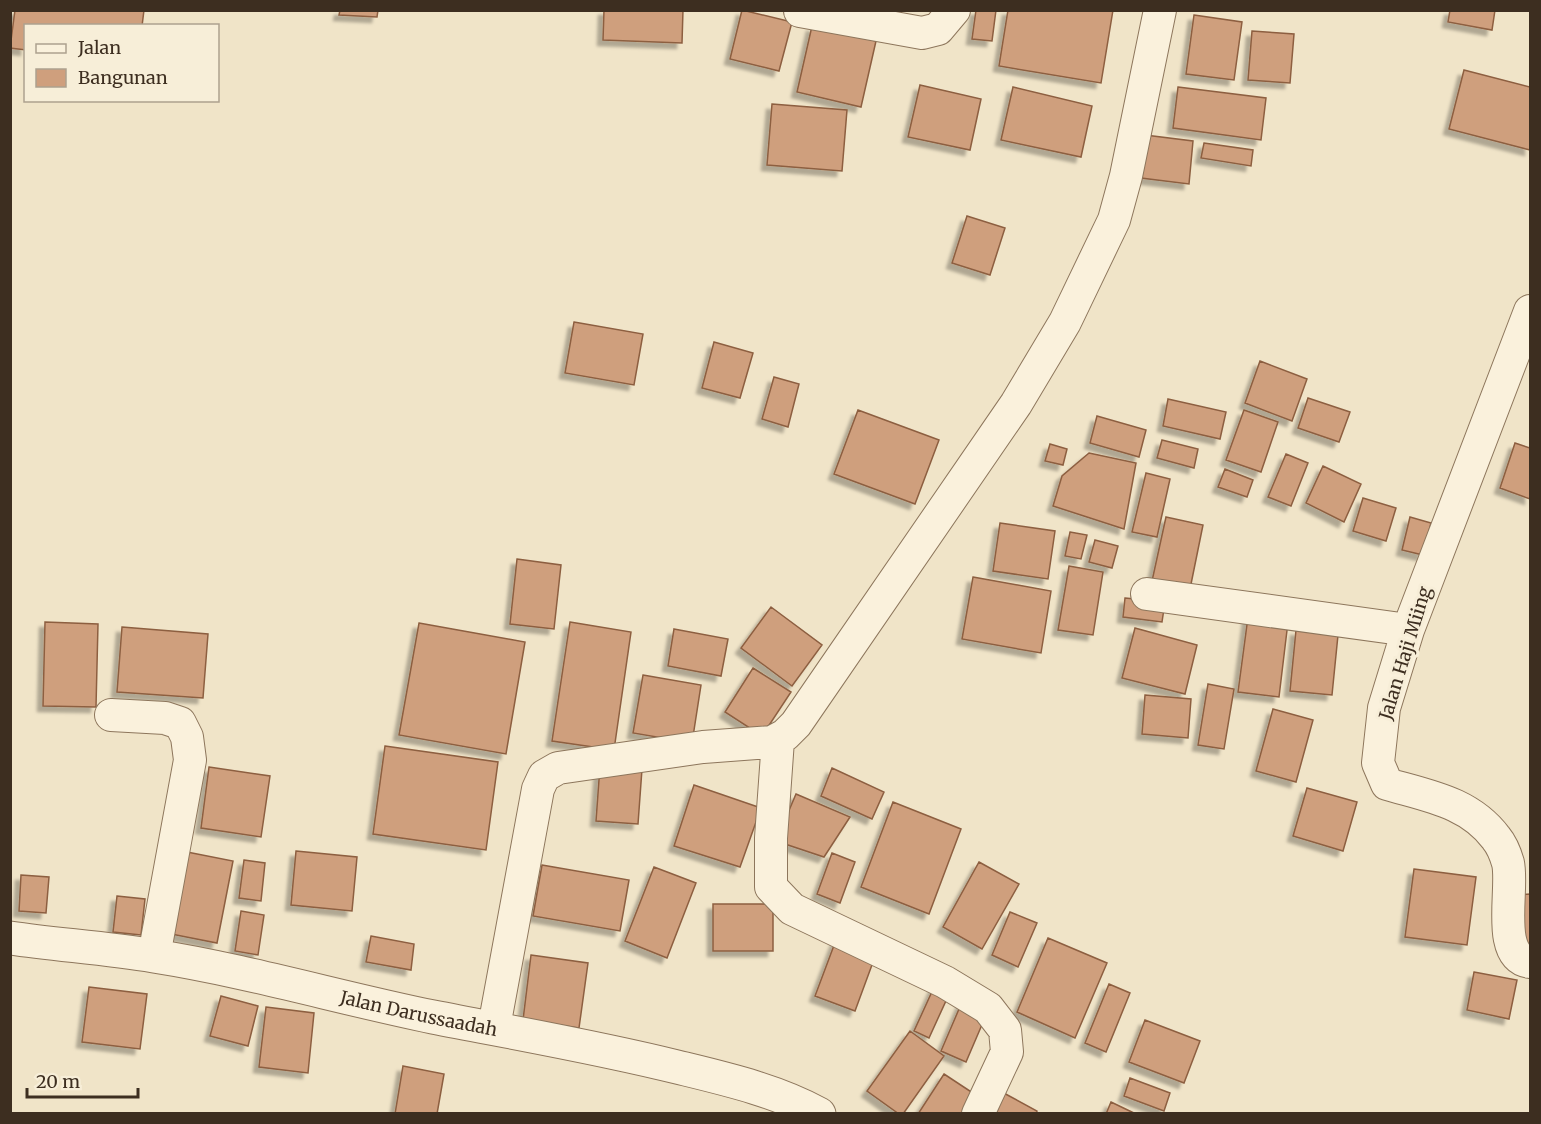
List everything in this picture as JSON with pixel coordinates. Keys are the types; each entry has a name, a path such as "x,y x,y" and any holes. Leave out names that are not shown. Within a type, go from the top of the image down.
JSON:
{"street":[{"path":"800,11 922,33 938,29 954,10"},
{"path":"494,1027 538,789 544,776 558,768 702,747 778,740 796,724 1016,404 1065,322 1114,220 1126,176 1160,10"},
{"name":"Jalan Haji Miing","path":"1530,312 1408,630 1384,708 1378,763 1387,784 1461,806 1497,838 1508,864 1511,946 1513,953 1521,960 1530,962"},
{"path":"1147,594 1408,630"},
{"path":"111,715 165,718 180,723 187,737 190,760 154,956"},
{"path":"778,740 771,838 771,887 792,909 945,982 988,1008 1005,1030 1007,1052 978,1113"},
{"name":"Jalan Darussaadah","path":"10,938 154,956 303,986 433,1017 494,1027 734,1080 802,1109"}],"building":[{"path":"15,10 144,10 142,24 24,24 24,50 10,48"},
{"path":"340,10 378,10 377,17 339,15"},
{"path":"604,10 683,10 682,43 603,40"},
{"path":"742,10 792,22 779,71 730,59"},
{"path":"976,10 996,10 992,41 972,39"},
{"path":"1008,10 1113,10 1101,83 999,66"},
{"path":"1450,10 1495,10 1492,30 1448,22"},
{"path":"1194,15 1242,22 1234,80 1186,74"},
{"path":"812,26 876,41 861,107 797,92"},
{"path":"1252,31 1294,34 1290,83 1248,80"},
{"path":"1464,70 1530,87 1530,150 1449,129"},
{"path":"920,85 981,99 970,150 908,137"},
{"path":"1013,87 1092,106 1081,157 1001,140"},
{"path":"1178,87 1266,98 1261,140 1173,128"},
{"path":"772,104 847,110 842,171 767,165"},
{"path":"1137,134 1193,141 1189,184 1133,177"},
{"path":"1204,143 1253,150 1251,166 1201,158"},
{"path":"967,216 1005,228 990,275 952,263"},
{"path":"574,322 643,334 634,385 565,373"},
{"path":"714,342 753,353 740,398 702,388"},
{"path":"1260,361 1307,379 1292,421 1245,403"},
{"path":"774,377 799,384 788,427 762,419"},
{"path":"1308,398 1350,412 1339,442 1298,428"},
{"path":"1168,399 1226,412 1220,439 1163,426"},
{"path":"858,410 939,440 915,504 834,474"},
{"path":"1244,410 1278,422 1261,472 1226,460"},
{"path":"1097,416 1146,430 1139,457 1090,443"},
{"path":"1162,440 1198,449 1194,468 1157,458"},
{"path":"1515,443 1530,448 1530,499 1500,488"},
{"path":"1050,444 1067,449 1063,465 1045,461"},
{"path":"1089,453 1136,463 1124,529 1053,506 1062,476"},
{"path":"1286,454 1308,463 1291,506 1268,497"},
{"path":"1323,466 1361,484 1344,522 1306,503"},
{"path":"1225,469 1253,480 1247,497 1218,487"},
{"path":"1146,473 1170,479 1157,537 1132,532"},
{"path":"1363,498 1396,508 1386,541 1353,531"},
{"path":"1166,517 1203,525 1190,589 1152,581"},
{"path":"1410,517 1431,523 1423,555 1402,550"},
{"path":"1000,523 1055,531 1048,579 993,571"},
{"path":"1070,532 1087,535 1081,559 1065,556"},
{"path":"1095,540 1118,546 1112,568 1089,562"},
{"path":"517,559 561,565 554,629 510,624"},
{"path":"1069,566 1103,572 1093,635 1058,630"},
{"path":"973,577 1051,591 1041,653 962,639"},
{"path":"1125,598 1165,602 1162,622 1123,617"},
{"path":"771,607 822,645 792,686 741,648"},
{"path":"1248,617 1288,622 1279,697 1238,692"},
{"path":"45,622 98,624 96,707 43,706"},
{"path":"570,622 631,632 614,750 552,741"},
{"path":"419,623 525,642 506,754 399,735"},
{"path":"122,627 208,634 203,698 117,692"},
{"path":"1135,628 1197,645 1185,694 1122,678"},
{"path":"674,629 728,639 721,676 668,666"},
{"path":"1296,630 1338,635 1332,695 1290,691"},
{"path":"753,668 791,692 762,736 725,712"},
{"path":"643,675 701,685 692,743 633,733"},
{"path":"1208,684 1234,689 1224,749 1198,745"},
{"path":"1145,695 1191,699 1188,738 1142,734"},
{"path":"1273,709 1313,720 1296,782 1256,771"},
{"path":"385,746 498,762 486,850 373,834"},
{"path":"600,766 642,769 638,824 596,821"},
{"path":"209,767 270,776 261,837 201,828"},
{"path":"832,768 884,792 872,819 821,796"},
{"path":"694,785 761,808 740,867 674,846"},
{"path":"1307,788 1357,802 1343,851 1293,836"},
{"path":"796,794 850,817 824,857 776,841"},
{"path":"893,802 961,829 929,914 861,887"},
{"path":"182,851 233,861 217,943 166,933"},
{"path":"296,851 357,857 352,911 291,905"},
{"path":"832,853 855,862 840,903 817,894"},
{"path":"244,860 265,863 261,901 239,898"},
{"path":"979,862 1019,884 982,949 943,927"},
{"path":"542,865 629,880 620,931 533,916"},
{"path":"654,867 696,883 667,958 625,941"},
{"path":"1414,869 1476,877 1467,945 1405,937"},
{"path":"21,875 49,877 46,913 19,911"},
{"path":"1530,894 1530,953 1517,953 1515,895"},
{"path":"117,896 145,899 141,935 113,932"},
{"path":"713,904 773,904 773,951 713,951"},
{"path":"241,911 264,915 258,955 235,951"},
{"path":"1010,912 1037,923 1018,967 992,955"},
{"path":"371,936 414,944 411,970 366,962"},
{"path":"1048,938 1107,963 1075,1038 1017,1012"},
{"path":"836,940 876,954 855,1011 815,996"},
{"path":"531,955 588,963 579,1028 523,1020"},
{"path":"1474,972 1517,980 1509,1019 1467,1010"},
{"path":"1109,984 1130,993 1106,1052 1085,1043"},
{"path":"935,985 950,992 929,1038 914,1031"},
{"path":"89,987 147,994 140,1049 82,1042"},
{"path":"221,996 258,1006 248,1046 210,1036"},
{"path":"962,1002 987,1013 966,1062 941,1051"},
{"path":"266,1007 314,1013 308,1073 259,1067"},
{"path":"1145,1020 1200,1041 1184,1083 1129,1062"},
{"path":"910,1031 944,1056 903,1114 899,1114 867,1091"},
{"path":"403,1066 444,1074 437,1114 395,1114"},
{"path":"944,1074 979,1097 968,1114 918,1114"},
{"path":"1130,1078 1170,1093 1164,1111 1124,1096"},
{"path":"1000,1091 1037,1111 1036,1114 988,1114"},
{"path":"1111,1102 1136,1114 1106,1114"}]}
